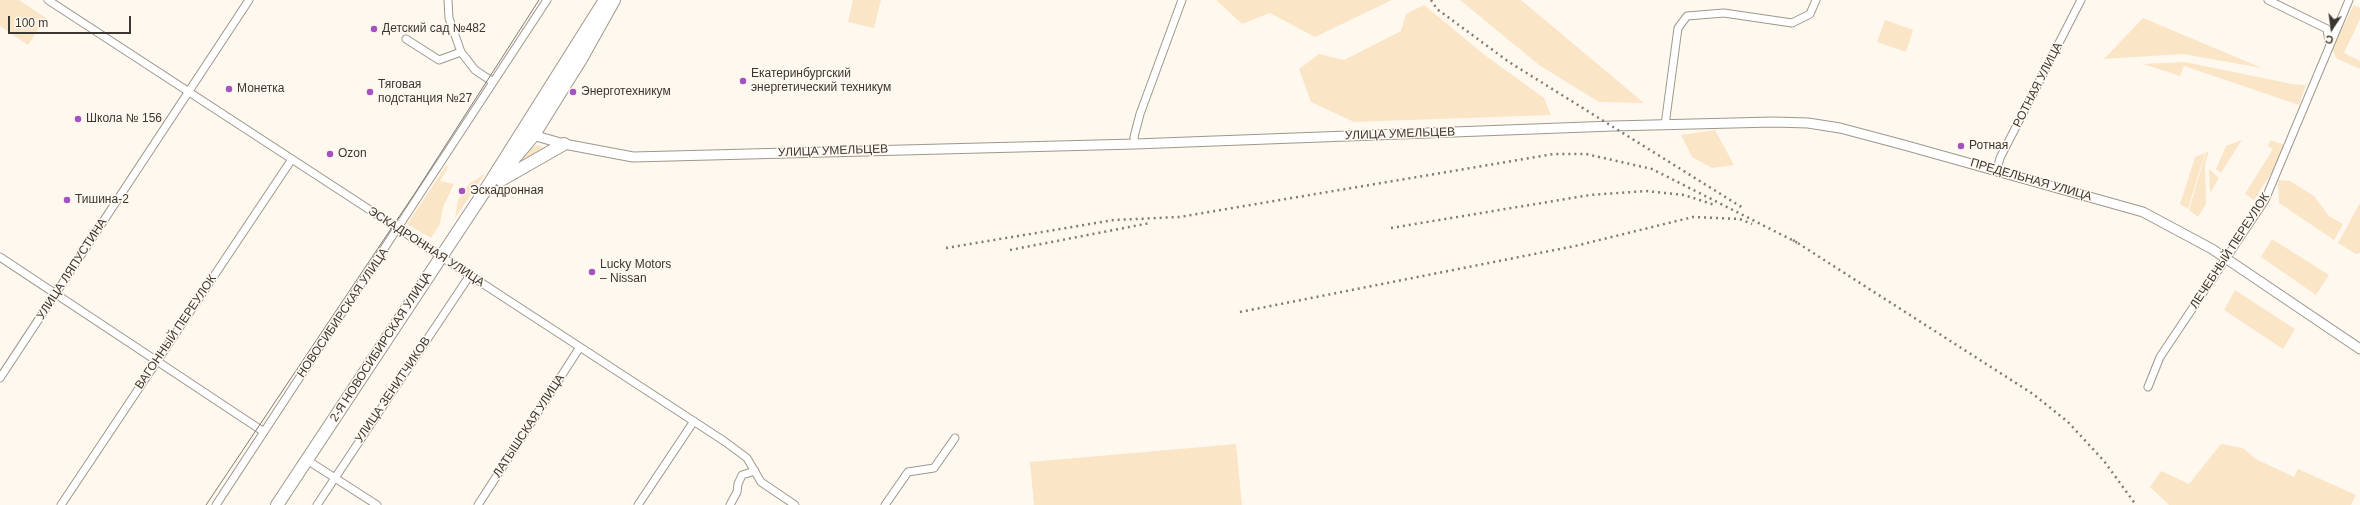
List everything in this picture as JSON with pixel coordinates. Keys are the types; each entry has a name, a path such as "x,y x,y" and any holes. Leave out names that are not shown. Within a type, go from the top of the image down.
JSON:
{"main road":[{"name":"2-Я НОВОСИБИРСКАЯ УЛИЦА","path":"277,505 440,256 486,189 521,131 605,0"},
{"name":"2-Я НОВОСИБИРСКАЯ УЛИЦА","path":"486,189 507,168 533,136 581,59 614,0"},
{"path":"486,189 564,144"}],"street":[{"name":"ЭСКАДРОННАЯ УЛИЦА","path":"48,0 187,93 292,159 398,230 470,274 694,421 746,458 761,482 795,505"},
{"path":"448,0 448,18 461,52 475,70 493,82"},
{"name":"НОВОСИБИРСКАЯ УЛИЦА","path":"216,505 548,0"},
{"path":"1135,144 1134,136 1140,114 1182,0"},
{"path":"1665,125 1678,28 1687,16 1724,13 1792,23 1810,14 1816,0"},
{"name":"РОТНАЯ УЛИЦА","path":"1997,170 2000,158 2081,0"},
{"path":"2268,0 2327,29 2329,43"},
{"name":"ЛЕЧЕБНЫЙ ПЕРЕУЛОК","path":"2148,387 2160,357 2265,200 2348,0"},
{"name":"УЛИЦА ЛЯПУСТИНА","path":"0,378 56,295 246,1"},
{"path":"406,39 439,60 461,52"},
{"name":"ПРЕДЕЛЬНАЯ УЛИЦА","path":"1665,125 1773,122 1808,123 1840,128 1997,170 2143,212 2226,258 2360,350"},
{"name":"УЛИЦА УМЕЛЬЦЕВ","path":"521,131 533,136 564,144 633,157 1135,144 1665,125"},
{"name":"ВАГОННЫЙ ПЕРЕУЛОК","path":"61,505 292,159"},
{"path":"0,257 264,432"},
{"name":"УЛИЦА ЗЕНИТЧИКОВ","path":"317,505 470,274"},
{"name":"ЛАТЫШСКАЯ УЛИЦА","path":"478,505 580,347"},
{"path":"638,505 694,421"},
{"path":"885,505 908,472 934,468 955,438"},
{"path":"307,460 377,505"},
{"path":"730,505 737,492 738,484 742,475 755,471"}],"shaded area":[{"path":"0,0 19,0 46,18 28,45 0,26"},
{"path":"853,0 881,0 874,28 848,22"},
{"path":"1216,0 1392,0 1315,37 1270,13 1242,24"},
{"path":"1460,0 1521,0 1644,103 1599,102 1539,65"},
{"path":"1424,5 1486,56 1544,98 1551,115 1354,122 1311,102 1299,69 1319,54 1344,60 1401,31 1406,14"},
{"path":"2354,5 2360,8 2360,19 2344,53 2360,61 2360,69 2336,58 2332,48"},
{"path":"2143,18 2262,68 2183,54 2104,59"},
{"path":"1885,20 1913,30 1906,52 1877,42"},
{"path":"2185,62 2292,84 2306,85 2299,105 2184,66 2180,76 2143,64"},
{"path":"1715,130 1734,165 1712,168 1692,157 1681,135"},
{"path":"2242,140 2221,173 2216,169 2226,146"},
{"path":"2270,140 2285,145 2276,166 2254,200 2245,194 2273,149 2268,146"},
{"path":"537,145 549,149 512,171 528,150"},
{"path":"2209,151 2205,164 2206,204 2198,217 2189,210 2206,152"},
{"path":"2205,153 2188,209 2180,204 2195,157"},
{"path":"446,166 449,166 440,181 454,184 443,207 440,224 431,238 407,224"},
{"path":"2209,169 2219,178 2210,193"},
{"path":"485,174 455,218 458,200 465,189 470,183"},
{"path":"2278,180 2290,181 2314,196 2329,216 2343,224 2334,240 2279,203"},
{"path":"2360,203 2360,253 2356,254 2338,243"},
{"path":"2272,239 2329,275 2316,295 2261,257"},
{"path":"2235,290 2295,329 2283,349 2224,310"},
{"path":"1236,444 1242,505 1034,505 1030,462"},
{"path":"2221,444 2243,448 2256,459 2294,477 2298,469 2356,495 2351,505 2169,505 2150,487 2161,471 2189,484"}],"tram line":[{"path":"206,505 415,193 539,0"}],"railway":[{"path":"1431,0 1437,9 1509,62 1743,208"},
{"path":"946,248 1114,220 1179,217 1554,154 1586,154 1652,169 1798,243"},
{"path":"1391,228 1590,195 1646,191 1684,195 1715,205"},
{"path":"1240,312 1575,246 1693,217 1740,219 1752,224"},
{"path":"1010,250 1150,223"},
{"path":"1793,240 2033,394 2068,422 2104,461 2136,505"}],"place":[{"name":"Детский сад №482","path":"374,29"},
{"name":"Екатеринбургский энергетический техникум","path":"743,81"},
{"name":"Монетка","path":"229,89"},
{"name":"Тяговая подстанция №27","path":"370,92"},
{"name":"Энерготехникум","path":"573,92"},
{"name":"Школа № 156","path":"78,119"},
{"name":"Ротная","path":"1961,146"},
{"name":"Ozon","path":"330,154"},
{"name":"Эскадронная","path":"462,191"},
{"name":"Тишина-2","path":"67,200"},
{"name":"Lucky Motors – Nissan","path":"592,272"}]}
